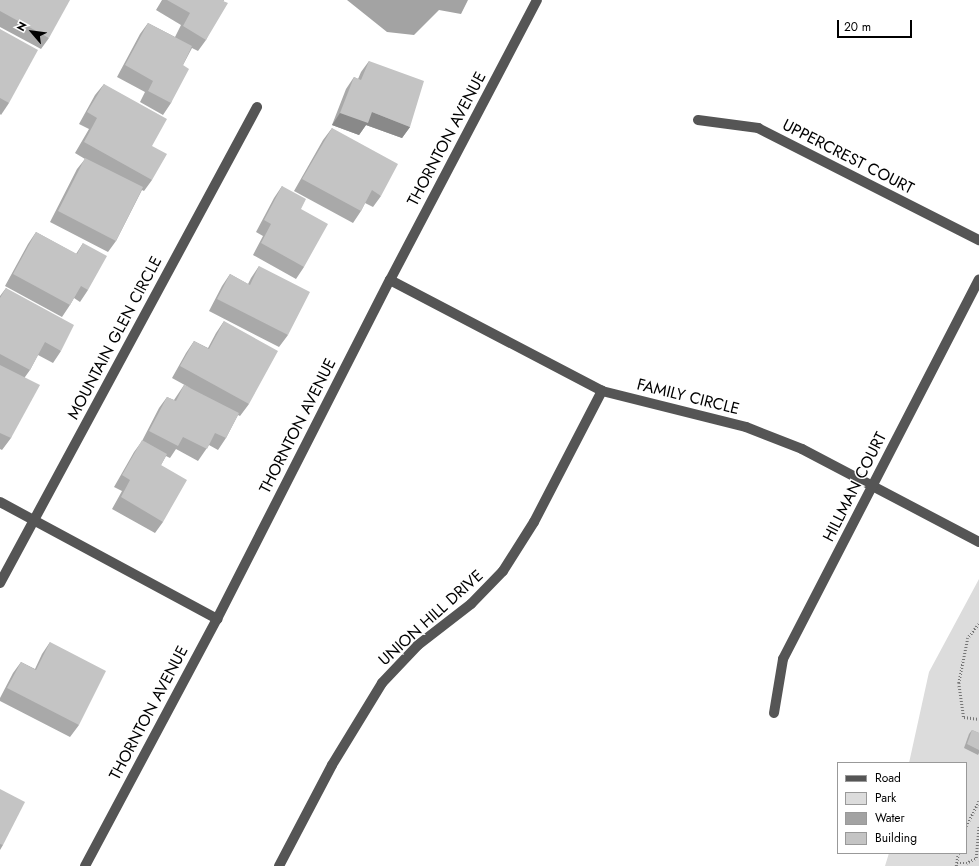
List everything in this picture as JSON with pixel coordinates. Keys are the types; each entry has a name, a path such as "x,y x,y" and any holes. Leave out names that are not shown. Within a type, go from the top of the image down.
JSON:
{"street":[{"name":"THORNTON AVENUE","path":"85,866 217,619 390,280 537,0"},
{"name":"MOUNTAIN GLEN CIRCLE","path":"0,583 257,107"},
{"name":"UPPERCREST COURT","path":"698,120 758,128 979,240"},
{"name":"FAMILY CIRCLE","path":"390,280 602,391 746,427 802,449 979,542"},
{"name":"HILLMAN COURT","path":"774,713 783,659 979,280"},
{"name":"UNION HILL DRIVE","path":"279,866 332,765 382,683 418,645 471,604 503,571 534,522 602,391"},
{"path":"0,502 217,619"}],"path":[{"path":"979,624 968,638 959,683 964,717 979,719"},
{"path":"967,824 979,803"},
{"path":"958,854 956,864 966,863 976,858 979,826"}],"green space":[{"path":"979,579 979,866 885,866 889,854 967,854 967,762 909,762 929,672"}],"water":[{"path":"347,0 468,0 461,14 439,10 414,35 387,32"}],"building":[{"path":"0,0 70,0 49,38 0,11"},
{"path":"167,0 224,0 223,1 228,3 206,40 183,26 190,13"},
{"path":"148,23 192,46 183,65 189,69 171,103 148,91 153,81 125,65"},
{"path":"0,29 38,50 9,103 0,98"},
{"path":"369,61 424,81 410,127 372,112 368,123 340,113 354,77 361,80"},
{"path":"104,84 167,119 152,146 167,154 152,180 84,142 97,118 87,112"},
{"path":"332,128 398,164 381,196 372,190 361,211 302,179"},
{"path":"85,158 143,187 116,241 58,211"},
{"path":"282,186 306,199 301,209 328,224 304,267 261,243 271,224 264,220"},
{"path":"36,232 77,254 83,243 107,256 88,290 81,286 70,305 13,274"},
{"path":"259,266 310,292 288,335 217,299 230,274 250,285"},
{"path":"6,288 74,325 61,351 45,342 30,370 0,354 0,298"},
{"path":"224,321 278,351 249,404 180,366 194,341 209,349"},
{"path":"0,365 40,385 11,438 0,433"},
{"path":"184,385 239,413 226,438 215,433 207,449 183,437 178,446 149,431 167,397 176,401"},
{"path":"142,440 167,454 161,465 187,480 163,522 121,497 130,480 122,475"},
{"path":"50,642 106,671 79,725 7,688 21,662 36,670"},
{"path":"972,730 979,733 979,750 967,744"},
{"path":"0,789 25,802 3,845 0,844"}]}
